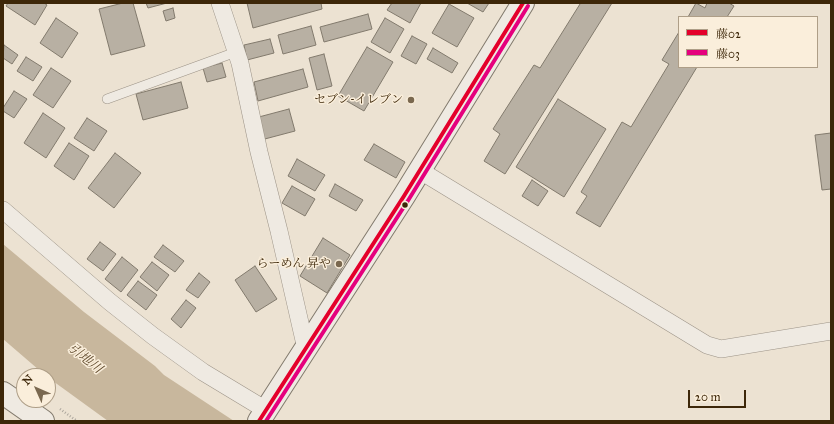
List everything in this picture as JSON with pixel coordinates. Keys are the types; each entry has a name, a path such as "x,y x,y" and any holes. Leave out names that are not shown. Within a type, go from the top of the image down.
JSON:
{"street":[{"path":"220,3 236,52 246,91 306,349"},
{"path":"3,210 110,302 153,336 263,416 420,170 523,3"},
{"path":"420,170 706,346 721,349 831,331"},
{"path":"3,393 43,421"}],"lane":[{"path":"107,99 236,52"}],"water":[{"name":"引地川","path":"3,244 84,312 155,366 164,375 234,421 108,421 56,383 56,368 37,368 3,339"}],"building":[{"path":"8,3 44,3 47,5 35,25 6,6"},
{"path":"123,3 133,3 145,46 111,55 99,9"},
{"path":"146,3 167,3 148,8"},
{"path":"247,3 321,3 322,9 253,28"},
{"path":"392,3 421,3 410,23 387,10"},
{"path":"467,3 489,3 483,12"},
{"path":"579,3 612,3 505,174 484,161 500,134 493,129 534,65 540,68 580,4"},
{"path":"696,3 705,8 707,3 729,3 734,6 728,16 689,16"},
{"path":"449,4 474,18 457,47 432,33"},
{"path":"173,8 175,18 166,21 163,11"},
{"path":"368,14 372,29 324,42 320,27"},
{"path":"56,18 78,33 62,58 40,43"},
{"path":"385,18 404,29 390,53 371,42"},
{"path":"311,26 316,45 283,54 278,35"},
{"path":"678,34 678,68 696,68 600,227 576,213 587,196 581,192 622,122 631,127 669,64 662,60"},
{"path":"412,36 427,44 416,64 401,56"},
{"path":"270,39 274,53 247,60 244,45"},
{"path":"4,45 18,55 12,64 3,58"},
{"path":"367,47 393,62 364,111 338,96"},
{"path":"433,48 458,63 452,73 427,59"},
{"path":"324,54 332,86 317,90 309,58"},
{"path":"26,57 42,67 33,81 17,71"},
{"path":"222,63 226,77 207,82 203,68"},
{"path":"51,68 71,81 53,108 33,95"},
{"path":"303,69 308,87 258,101 254,82"},
{"path":"181,82 188,108 143,120 136,94"},
{"path":"14,91 27,99 14,118 3,111 3,108"},
{"path":"558,99 606,129 564,197 516,167"},
{"path":"289,109 295,131 261,140 255,118"},
{"path":"43,113 65,128 46,158 24,143"},
{"path":"87,118 107,131 94,151 74,138"},
{"path":"831,133 831,189 822,190 815,135"},
{"path":"69,143 89,156 74,180 54,166"},
{"path":"374,144 405,162 396,178 364,160"},
{"path":"115,153 141,173 114,208 88,188"},
{"path":"297,159 325,175 315,191 288,176"},
{"path":"532,180 548,191 538,206 522,196"},
{"path":"335,184 363,200 356,211 329,196"},
{"path":"292,186 315,199 305,216 282,203"},
{"path":"323,238 350,255 327,293 300,276"},
{"path":"100,242 116,254 103,271 87,259"},
{"path":"163,245 184,261 175,272 154,257"},
{"path":"122,257 138,270 121,292 105,279"},
{"path":"152,262 169,275 157,291 140,277"},
{"path":"255,266 277,299 256,312 235,280"},
{"path":"199,273 210,282 198,298 186,290"},
{"path":"138,281 157,295 146,310 127,295"},
{"path":"186,300 196,308 181,328 171,319"}],"transit line":[{"name":"藤02","path":"259,421 404,196 523,3"},
{"name":"藤03","path":"266,421 409,199 528,6"}],"place":[{"name":"セブン-イレブン","path":"411,100"},
{"name":"らーめん 昇や","path":"339,264"}]}
